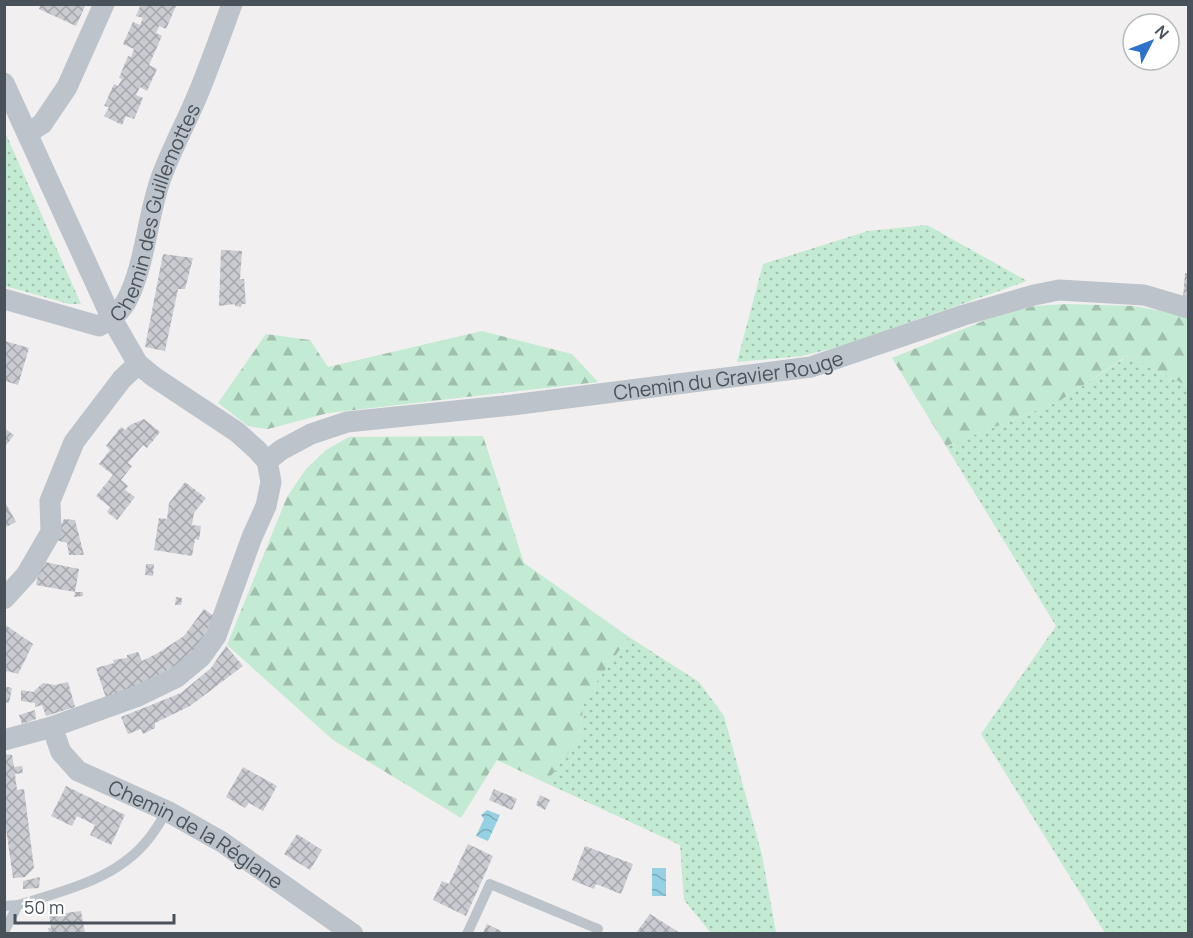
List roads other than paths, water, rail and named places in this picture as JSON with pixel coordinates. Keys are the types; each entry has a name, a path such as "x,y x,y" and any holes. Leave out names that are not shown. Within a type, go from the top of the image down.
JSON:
{"street":[{"path":"28,133 42,124 61,97 104,4"},
{"name":"Chemin des Guillemottes","path":"232,4 198,93 161,177 152,205 141,260 129,296 112,319 138,364 237,432 267,461"},
{"path":"4,83 112,319 99,326 4,299"},
{"name":"Chemin du Gravier Rouge","path":"267,461 281,450 311,434 347,422 512,405 812,368 964,315 1059,290 1144,295 1188,308"},
{"path":"4,599 26,575 51,532 50,501 74,442 122,379 138,364"},
{"path":"4,740 52,727 138,696 177,677 201,657 216,636 252,537 266,506 271,482 267,461"},
{"name":"Chemin de la Réglane","path":"52,727 61,752 78,771 167,811 222,842 353,933"}],"lane":[{"path":"4,906 18,905 89,883 113,870 146,843 167,811"},
{"path":"467,933 490,884 598,929"},
{"path":"4,932 18,905"}],"water":[{"path":"487,810 500,815 488,841 476,836 484,819 481,815"},
{"path":"652,868 666,868 666,896 652,896"}]}
